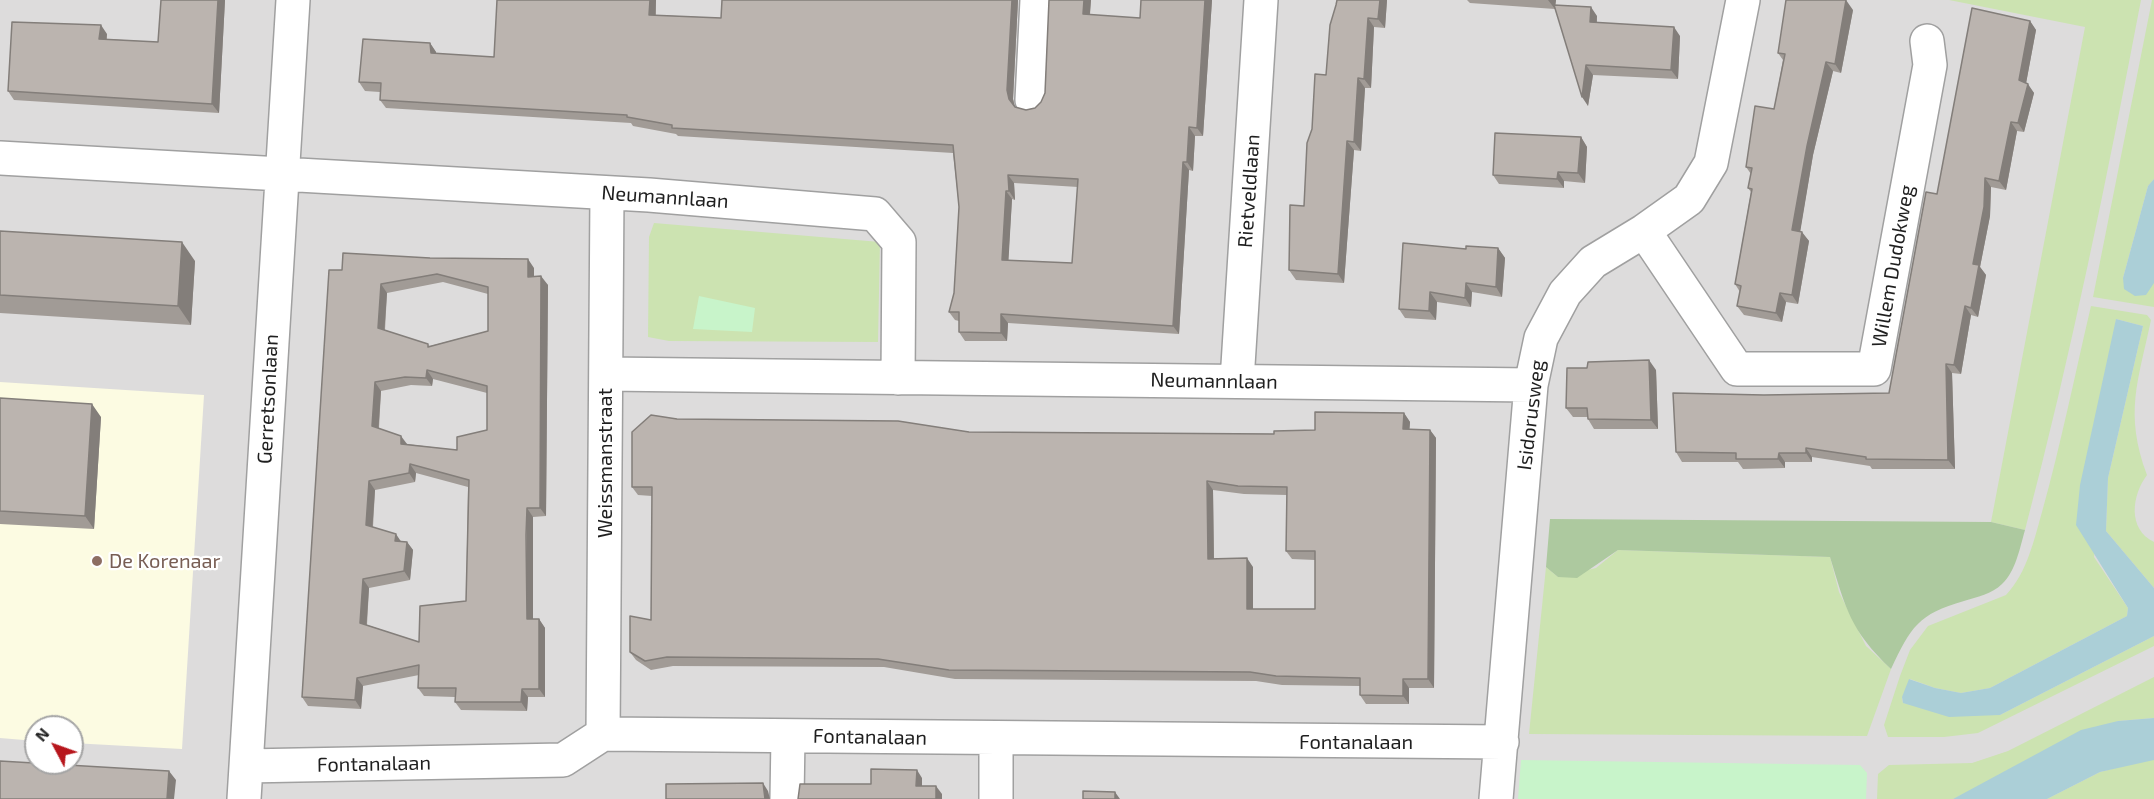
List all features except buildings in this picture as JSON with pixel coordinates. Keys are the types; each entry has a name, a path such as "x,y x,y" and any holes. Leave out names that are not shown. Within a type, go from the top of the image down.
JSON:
{"street":[{"name":"Gerretsonlaan","path":"244,799 293,0"},
{"path":"1032,100 1037,0"},
{"name":"Rietveldlaan","path":"1237,381 1262,0"},
{"name":"Isidorusweg","path":"1496,799 1531,385 1541,338 1564,293 1593,262 1644,231 1689,199 1711,163 1743,0"},
{"name":"Willem Dudokweg","path":"1644,231 1737,369 1874,369 1930,65 1927,41"},
{"name":"Neumannlaan","path":"0,158 608,193 875,214 899,242 898,378"},
{"name":"Weissmanstraat","path":"603,734 608,193"},
{"name":"Neumannlaan","path":"606,374 1531,385"},
{"name":"Fontanalaan","path":"246,766 562,760 603,734 1502,742"},
{"path":"787,799 788,736"},
{"path":"996,738 996,799"}],"shaded area":[{"path":"0,0 2154,0 2154,799 0,799"},
{"name":"De Korenaar","path":"0,382 204,395 182,749 84,744 84,715 24,715 24,740 0,738"}],"green space":[{"path":"1949,0 2141,0 2088,266 2025,530 1991,522 2085,27"},
{"path":"2152,0 2154,0 2154,179 2148,186 2123,278 2154,283 2154,307 2093,297"},
{"path":"654,223 880,242 878,342 669,341 648,337 649,237"},
{"path":"699,296 755,308 752,332 693,329"},
{"path":"2091,306 2147,315 2151,320 2138,380 2135,415 2140,453 2147,475 2138,492 2135,511 2139,529 2154,542 2154,588 2106,531 2108,478 2143,326 2116,319 2094,557 2128,608 2127,616 1990,688 1961,693 1935,688 1910,679 1902,698 1903,703 2000,715 2154,636 2154,646 1978,733 1944,737 1888,737 1884,725 1900,676 1910,650 1928,626 2006,595 2025,566 2033,545 2062,435"},
{"path":"1550,519 1991,522 2025,530 2014,566 2007,579 1989,593 1948,606 1926,617 1904,642 1891,669 1866,642 1851,618 1830,557 1618,550 1577,578 1558,577 1546,567"},
{"path":"1618,550 1830,557 1839,592 1866,646 1891,669 1867,736 1529,734 1546,567 1558,577 1596,568"},
{"path":"2154,677 2154,718 2118,721 1953,799 1877,799 1878,774 1889,765 1972,763 2008,751"},
{"path":"1521,760 1860,765 1867,773 1866,799 1518,799"},
{"path":"2154,760 2154,799 2047,799 2100,772"}],"water":[{"path":"2154,179 2154,283 2146,295 2135,296 2124,289 2123,278 2148,186"},
{"path":"2116,319 2143,326 2108,478 2106,531 2154,588 2154,636 2000,715 1949,717 1903,703 1902,697 1909,679 1935,688 1961,693 1990,688 2127,616 2128,608 2076,525 2080,485"},
{"path":"2154,718 2154,760 2100,772 2047,799 1953,799 2081,730 2118,721"}],"place":[{"name":"De Korenaar","path":"97,561"}]}
